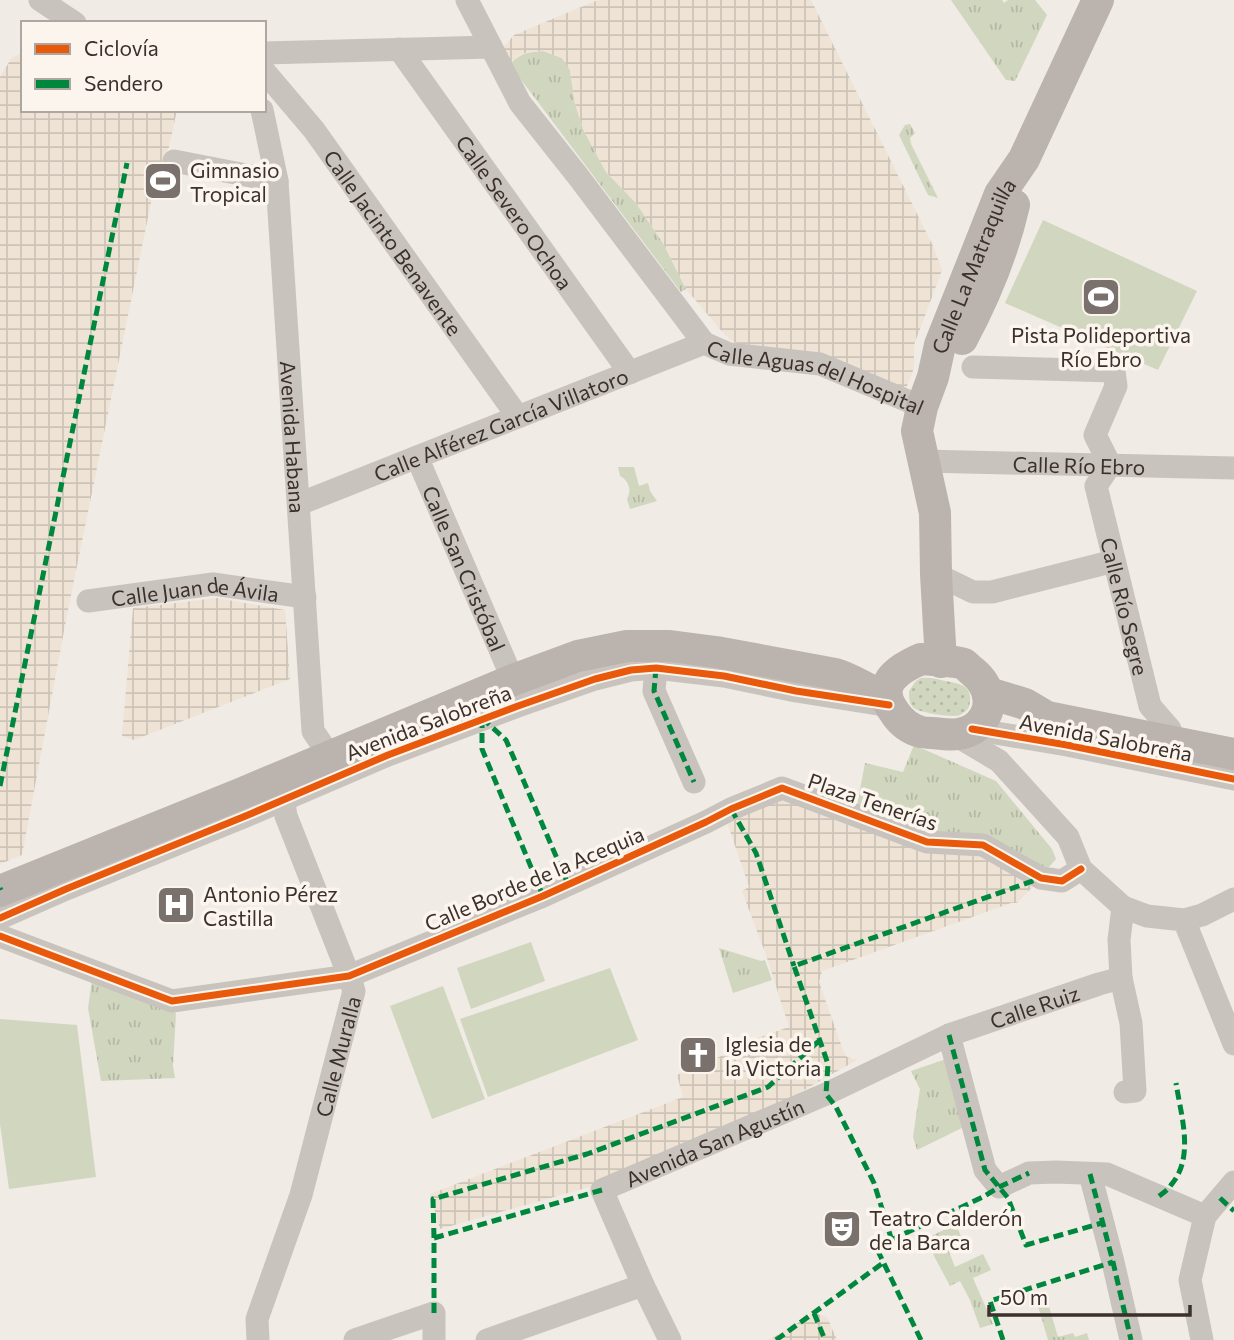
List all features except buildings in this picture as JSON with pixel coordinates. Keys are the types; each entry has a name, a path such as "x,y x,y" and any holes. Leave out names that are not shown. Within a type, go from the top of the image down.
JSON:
{"main road":[{"name":"Calle La Matraquilla","path":"922,407 933,377 956,350 982,302 1000,256 1024,159 1098,0"},
{"name":"Calle Aguas del Hospital","path":"922,407 917,431 935,513 942,662"},
{"name":"Avenida Salobreña","path":"0,891 282,789 337,754 513,680 578,656 627,646 670,646 716,652 845,677 889,693"},
{"path":"921,659 942,662 963,664 982,679 989,693 988,709 983,720 969,730 920,732 902,722 889,693 903,667 921,659"},
{"name":"Avenida Salobreña","path":"989,693 1025,704 1047,717 1234,754"},
{"name":"Avenida Salobreña","path":"969,730 1047,717"}],"street":[{"path":"40,0 72,21"},
{"name":"Calle Aguas del Hospital","path":"467,0 520,103 704,343 729,354 820,364 922,407"},
{"path":"266,53 491,47"},
{"name":"Calle Severo Ochoa","path":"399,49 630,373"},
{"name":"Calle Jacinto Benavente","path":"266,73 314,130 518,417"},
{"name":"Avenida Habana","path":"262,112 277,181 313,731 323,746 337,754"},
{"path":"174,161 277,181"},
{"name":"Calle Alférez García Villatoro","path":"299,504 704,343"},
{"path":"973,367 1114,371 1116,386 1095,435 1110,466"},
{"name":"Calle San Cristóbal","path":"416,457 513,680"},
{"name":"Calle Río Ebro","path":"923,461 1234,468"},
{"name":"Calle Río Segre","path":"1110,466 1096,486 1150,706 1170,729 1174,742"},
{"path":"936,575 973,592 992,592 1114,561"},
{"name":"Calle Juan de Ávila","path":"88,601 213,584 305,597"},
{"path":"656,668 654,691 694,782"},
{"name":"Avenida Salobreña","path":"0,918 163,848 282,789 388,755 517,706 611,675 656,668 724,676 796,691 889,693"},
{"path":"969,730 1068,837 1081,869 1123,906 1147,916 1184,920 1202,915 1234,898"},
{"name":"Avenida Salobreña","path":"969,730 1067,745 1234,779"},
{"name":"Plaza Tenerías","path":"731,809 782,788 927,842 983,845 1041,878 1062,881 1081,869"},
{"name":"Calle Muralla","path":"258,1340 257,1319 301,1195 354,991 286,816 282,789"},
{"name":"Calle Borde de la Acequia","path":"0,936 172,1000 349,976 543,896 731,809"},
{"path":"1123,906 1119,940 1121,978 1131,1023 1135,1091 1125,1092"},
{"path":"1184,920 1234,1044"},
{"name":"Calle Ruiz","path":"826,1094 949,1035 1121,978"},
{"path":"949,1035 985,1170 999,1187 1029,1173 1107,1174 1205,1216"},
{"name":"Avenida San Agustín","path":"643,1285 602,1191 826,1094"},
{"path":"1090,1174 1131,1340"},
{"path":"1202,1340 1190,1280 1205,1216 1234,1182"},
{"path":"487,1340 643,1285 670,1340"},
{"path":"355,1340 434,1313 434,1340"}],"green space":[{"path":"951,0 1002,0 1004,3 1008,0 1035,0 1047,15 1015,81 1006,80"},
{"path":"543,51 562,58 570,70 575,104 584,131 606,172 636,203 663,243 686,289 681,292 513,69 512,62 519,57"},
{"path":"910,124 915,133 910,138 911,144 938,198 928,195 899,135 905,125"},
{"name":"Pista Polideportiva Río Ebro","path":"1043,220 1197,291 1158,370 1005,303"},
{"path":"618,467 634,467 639,486 648,483 657,501 630,509 627,499 629,486 620,476"},
{"path":"921,678 962,685 970,695 969,707 960,715 951,716 914,708 910,702 909,691"},
{"path":"914,745 996,781 1052,849 1056,859 1049,867 1044,867 856,811 865,763 903,772"},
{"path":"531,942 545,981 471,1009 457,968"},
{"path":"719,948 765,960 772,980 733,993"},
{"path":"610,968 638,1040 488,1097 460,1019"},
{"path":"92,980 176,1013 173,1066 175,1078 101,1081 88,1008"},
{"path":"443,986 485,1099 432,1119 390,1006"},
{"path":"0,1019 77,1025 96,1177 9,1189 0,1124"},
{"path":"946,1059 968,1125 917,1150 913,1137 920,1089 911,1071"},
{"path":"956,1224 962,1239 947,1247 955,1267 983,1254 991,1270 973,1278 993,1324 980,1328 960,1281 950,1286 925,1239"},
{"path":"1048,1303 1058,1337 1073,1333 1075,1337 1087,1333 1089,1340 1048,1340 1038,1306"}],"shaded area":[{"path":"598,0 811,0 933,246 942,270 914,345 914,368 905,391 743,349 725,335 686,289 663,243 636,203 606,172 584,131 575,104 570,70 562,58 543,51 519,55 512,62 506,60 502,49 514,35"},
{"path":"21,53 21,112 177,112 169,147 157,173 67,615 22,855 0,864 0,77 11,59"},
{"path":"217,598 285,610 290,679 134,740 122,736 133,608"},
{"path":"782,788 845,811 983,845 1041,878 1017,903 822,971 819,982 844,1053 857,1060 786,1100 600,1184 440,1229 430,1194 683,1097 677,1075 726,1054 740,1044 789,1027 742,891 749,887 727,822"},
{"path":"814,1313 827,1317 837,1340 769,1340"}],"marked path":[{"path":"0,786 127,163"},
{"path":"656,668 654,691 694,782"},
{"path":"482,718 482,749 543,896"},
{"path":"482,718 506,740 568,884"},
{"path":"731,809 756,853 794,966"},
{"path":"892,1241 874,1183 836,1107 826,1094 828,1064 794,966 1041,878"},
{"path":"949,1035 985,1170 1008,1198 1026,1245 1102,1223"},
{"path":"434,1238 433,1199 587,1154 768,1087 820,1040"},
{"path":"1159,1196 1170,1187 1183,1162 1183,1122 1176,1083"},
{"path":"921,1340 876,1247 1029,1173"},
{"path":"1090,1174 1131,1340"},
{"path":"434,1313 434,1238 602,1190"},
{"path":"1220,1198 1234,1211"},
{"path":"1003,1340 990,1301 1113,1262"},
{"path":"776,1340 883,1263"},
{"path":"814,1313 825,1340"}],"cycle path":[{"path":"0,918 388,755 595,679 631,670 656,668 724,676 796,691 889,705"},
{"path":"972,729 1234,779"},
{"path":"0,936 172,1001 349,976 543,896 782,788 927,842 983,845 1041,878 1062,881 1081,869"}],"place":[{"name":"Gimnasio Tropical","path":"163,181"},
{"name":"Pista Polideportiva Río Ebro","path":"1101,297"},
{"name":"Antonio Pérez Castilla","path":"176,905"},
{"name":"Iglesia de la Victoria","path":"698,1055"},
{"name":"Teatro Calderón de la Barca","path":"842,1229"}]}
